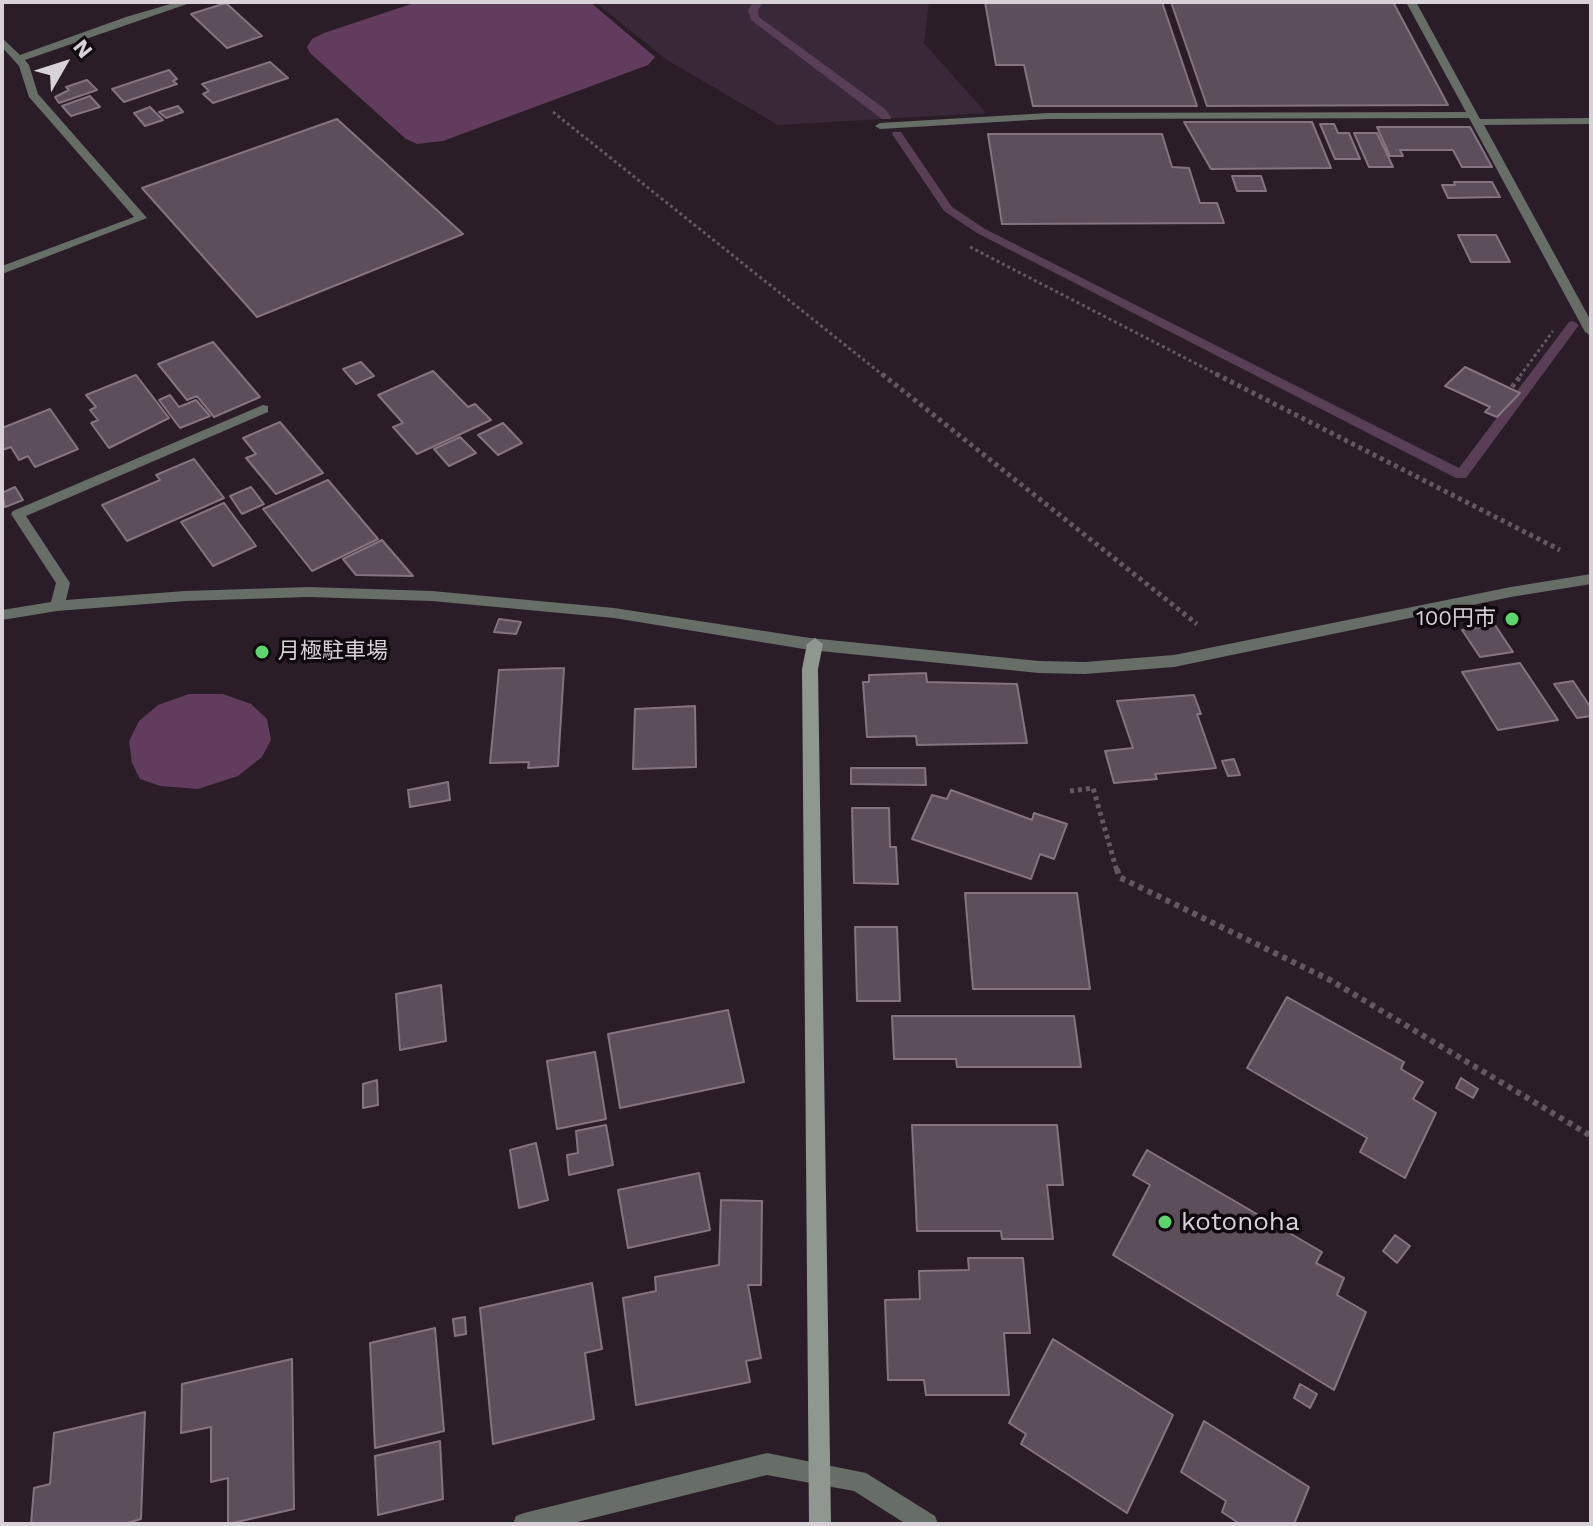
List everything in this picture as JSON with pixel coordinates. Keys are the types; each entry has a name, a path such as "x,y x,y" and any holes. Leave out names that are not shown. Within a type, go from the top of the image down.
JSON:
{"street":[{"path":"18,59 129,19 188,2"},
{"path":"1411,2 1591,332"},
{"path":"2,41 24,65 33,95 141,218 2,270"},
{"path":"880,126 1048,116 1591,121"},
{"path":"57,606 63,583 18,514 263,409"},
{"path":"2,615 57,606 247,593 432,596 614,613 815,644 1070,667 1129,666 1225,652 1511,592 1591,579"},
{"path":"815,644 810,669 820,1524"},
{"path":"524,1524 767,1464 858,1481 927,1524"}],"path":[{"path":"553,112 1217,639 1225,652"},
{"path":"970,247 1563,551"},
{"path":"1512,387 1562,319 1584,319"},
{"path":"1070,791 1093,788 1119,877 1330,980 1591,1136"}],"shaded area":[{"path":"417,2 590,2 655,57 648,65 443,141 417,144 406,139 307,47 312,39 324,33"},
{"path":"595,2 929,2 924,43 986,113 778,125 667,60"},
{"path":"189,694 223,694 251,704 267,719 271,740 262,757 238,776 198,789 160,786 140,779 132,763 129,741 139,721 158,705"}],"building":[{"path":"985,2 1162,2 1197,106 1033,106 1024,65 996,65"},
{"path":"1171,2 1393,2 1448,105 1207,106"},
{"path":"226,3 262,36 227,48 191,14"},
{"path":"270,62 288,78 213,103 203,94 209,91 202,84"},
{"path":"169,70 177,79 173,81 177,84 124,102 112,89"},
{"path":"87,80 97,90 59,103 55,97 69,90 66,87"},
{"path":"90,96 100,107 71,116 62,106"},
{"path":"178,106 183,112 166,118 159,112"},
{"path":"150,107 163,120 145,126 134,113"},
{"path":"337,119 463,234 257,317 142,188"},
{"path":"1184,122 1312,122 1331,168 1211,169"},
{"path":"1320,124 1334,124 1338,133 1349,133 1360,159 1335,159"},
{"path":"1377,127 1470,127 1492,167 1462,167 1453,150 1400,150 1403,156 1390,156"},
{"path":"1354,133 1377,133 1393,167 1369,167"},
{"path":"988,134 1162,134 1172,167 1189,168 1200,203 1217,203 1224,223 1002,224"},
{"path":"1232,176 1261,176 1266,191 1237,191"},
{"path":"1454,182 1492,182 1500,197 1448,198 1442,185 1455,185"},
{"path":"1458,235 1496,235 1510,262 1471,262"},
{"path":"213,342 260,397 214,417 197,396 187,400 158,364"},
{"path":"361,362 374,376 356,384 343,369"},
{"path":"1465,367 1520,393 1497,417 1485,412 1490,407 1445,386"},
{"path":"433,371 468,407 475,404 491,420 417,454 393,427 403,423 378,395"},
{"path":"136,375 169,418 109,448 91,423 98,420 90,410 96,407 86,395"},
{"path":"170,395 179,407 196,400 210,416 180,428 159,400"},
{"path":"50,409 78,449 35,467 28,456 19,460 11,447 2,450 2,428"},
{"path":"280,422 323,473 276,494 246,458 256,454 243,438"},
{"path":"503,423 522,443 498,455 478,435"},
{"path":"460,437 476,453 449,466 434,449"},
{"path":"194,459 224,498 127,541 102,505 160,480 156,475"},
{"path":"328,480 378,539 312,571 263,509"},
{"path":"15,487 23,500 5,507 2,493"},
{"path":"251,487 264,504 242,514 230,496"},
{"path":"224,503 256,546 213,566 181,522"},
{"path":"382,540 413,576 356,575 343,559"},
{"path":"499,619 521,622 516,634 494,632"},
{"path":"1495,625 1513,652 1480,657 1462,630"},
{"path":"1520,663 1558,720 1498,730 1462,672"},
{"path":"564,668 558,766 528,768 529,762 490,763 499,670"},
{"path":"926,673 927,682 1017,684 1027,743 917,745 916,736 867,737 863,682 869,682 869,675"},
{"path":"1573,681 1591,708 1591,716 1577,718 1554,684"},
{"path":"1194,695 1201,714 1197,714 1216,768 1155,774 1157,779 1114,783 1105,751 1133,748 1117,701"},
{"path":"695,706 696,767 633,769 635,709"},
{"path":"1234,759 1240,775 1228,776 1222,761"},
{"path":"851,768 925,768 926,785 851,784"},
{"path":"448,782 450,800 410,807 408,790"},
{"path":"951,790 1032,820 1034,813 1067,824 1054,859 1040,854 1031,879 912,839 932,795 947,799"},
{"path":"852,808 889,808 890,847 896,847 898,884 854,883"},
{"path":"965,893 1077,893 1090,989 973,989"},
{"path":"855,927 897,927 900,1001 857,1001"},
{"path":"441,985 446,1041 400,1050 396,994"},
{"path":"1287,997 1404,1062 1401,1069 1423,1082 1413,1099 1436,1113 1405,1178 1360,1152 1367,1138 1247,1068"},
{"path":"728,1010 744,1082 620,1108 608,1034"},
{"path":"892,1016 1074,1016 1081,1067 957,1067 956,1059 894,1059"},
{"path":"595,1052 606,1119 557,1129 547,1061"},
{"path":"1461,1078 1478,1089 1473,1098 1456,1088"},
{"path":"377,1080 378,1105 363,1108 363,1084"},
{"path":"606,1125 613,1165 569,1175 567,1155 578,1153 576,1131"},
{"path":"912,1125 1057,1125 1063,1185 1047,1185 1053,1239 1002,1239 1001,1231 917,1231"},
{"path":"536,1143 548,1200 519,1208 510,1150"},
{"path":"1147,1150 1322,1252 1316,1263 1344,1278 1337,1295 1366,1312 1334,1390 1113,1255 1150,1185 1133,1175"},
{"path":"699,1173 710,1230 628,1248 618,1190"},
{"path":"721,1200 762,1201 761,1285 748,1285 761,1358 746,1361 750,1382 636,1405 623,1298 656,1291 655,1277 719,1265"},
{"path":"1395,1235 1410,1246 1397,1263 1383,1251"},
{"path":"968,1258 1023,1258 1030,1333 1004,1333 1009,1395 926,1395 924,1380 888,1380 885,1300 920,1299 919,1271 969,1270"},
{"path":"592,1283 602,1349 585,1353 594,1419 493,1444 480,1308"},
{"path":"465,1317 466,1334 455,1336 453,1319"},
{"path":"435,1328 444,1431 375,1448 370,1343"},
{"path":"1053,1339 1173,1415 1127,1513 1021,1444 1026,1434 1009,1423"},
{"path":"292,1359 294,1509 228,1524 228,1478 211,1482 211,1427 181,1433 182,1384"},
{"path":"1300,1384 1317,1394 1310,1408 1294,1398"},
{"path":"145,1412 141,1519 124,1524 31,1524 34,1488 50,1484 54,1433"},
{"path":"1204,1421 1309,1487 1294,1524 1240,1524 1222,1512 1226,1501 1181,1472"},
{"path":"440,1441 443,1499 378,1515 375,1456"}],"waterway":[{"path":"758,2 753,10 754,18 886,117"},
{"path":"897,134 948,209 981,231 1461,475 1573,325"}],"place":[{"name":"100円市","path":"1512,619"},
{"name":"月極駐車場","path":"262,652"},
{"name":"kotonoha","path":"1165,1222"}]}
